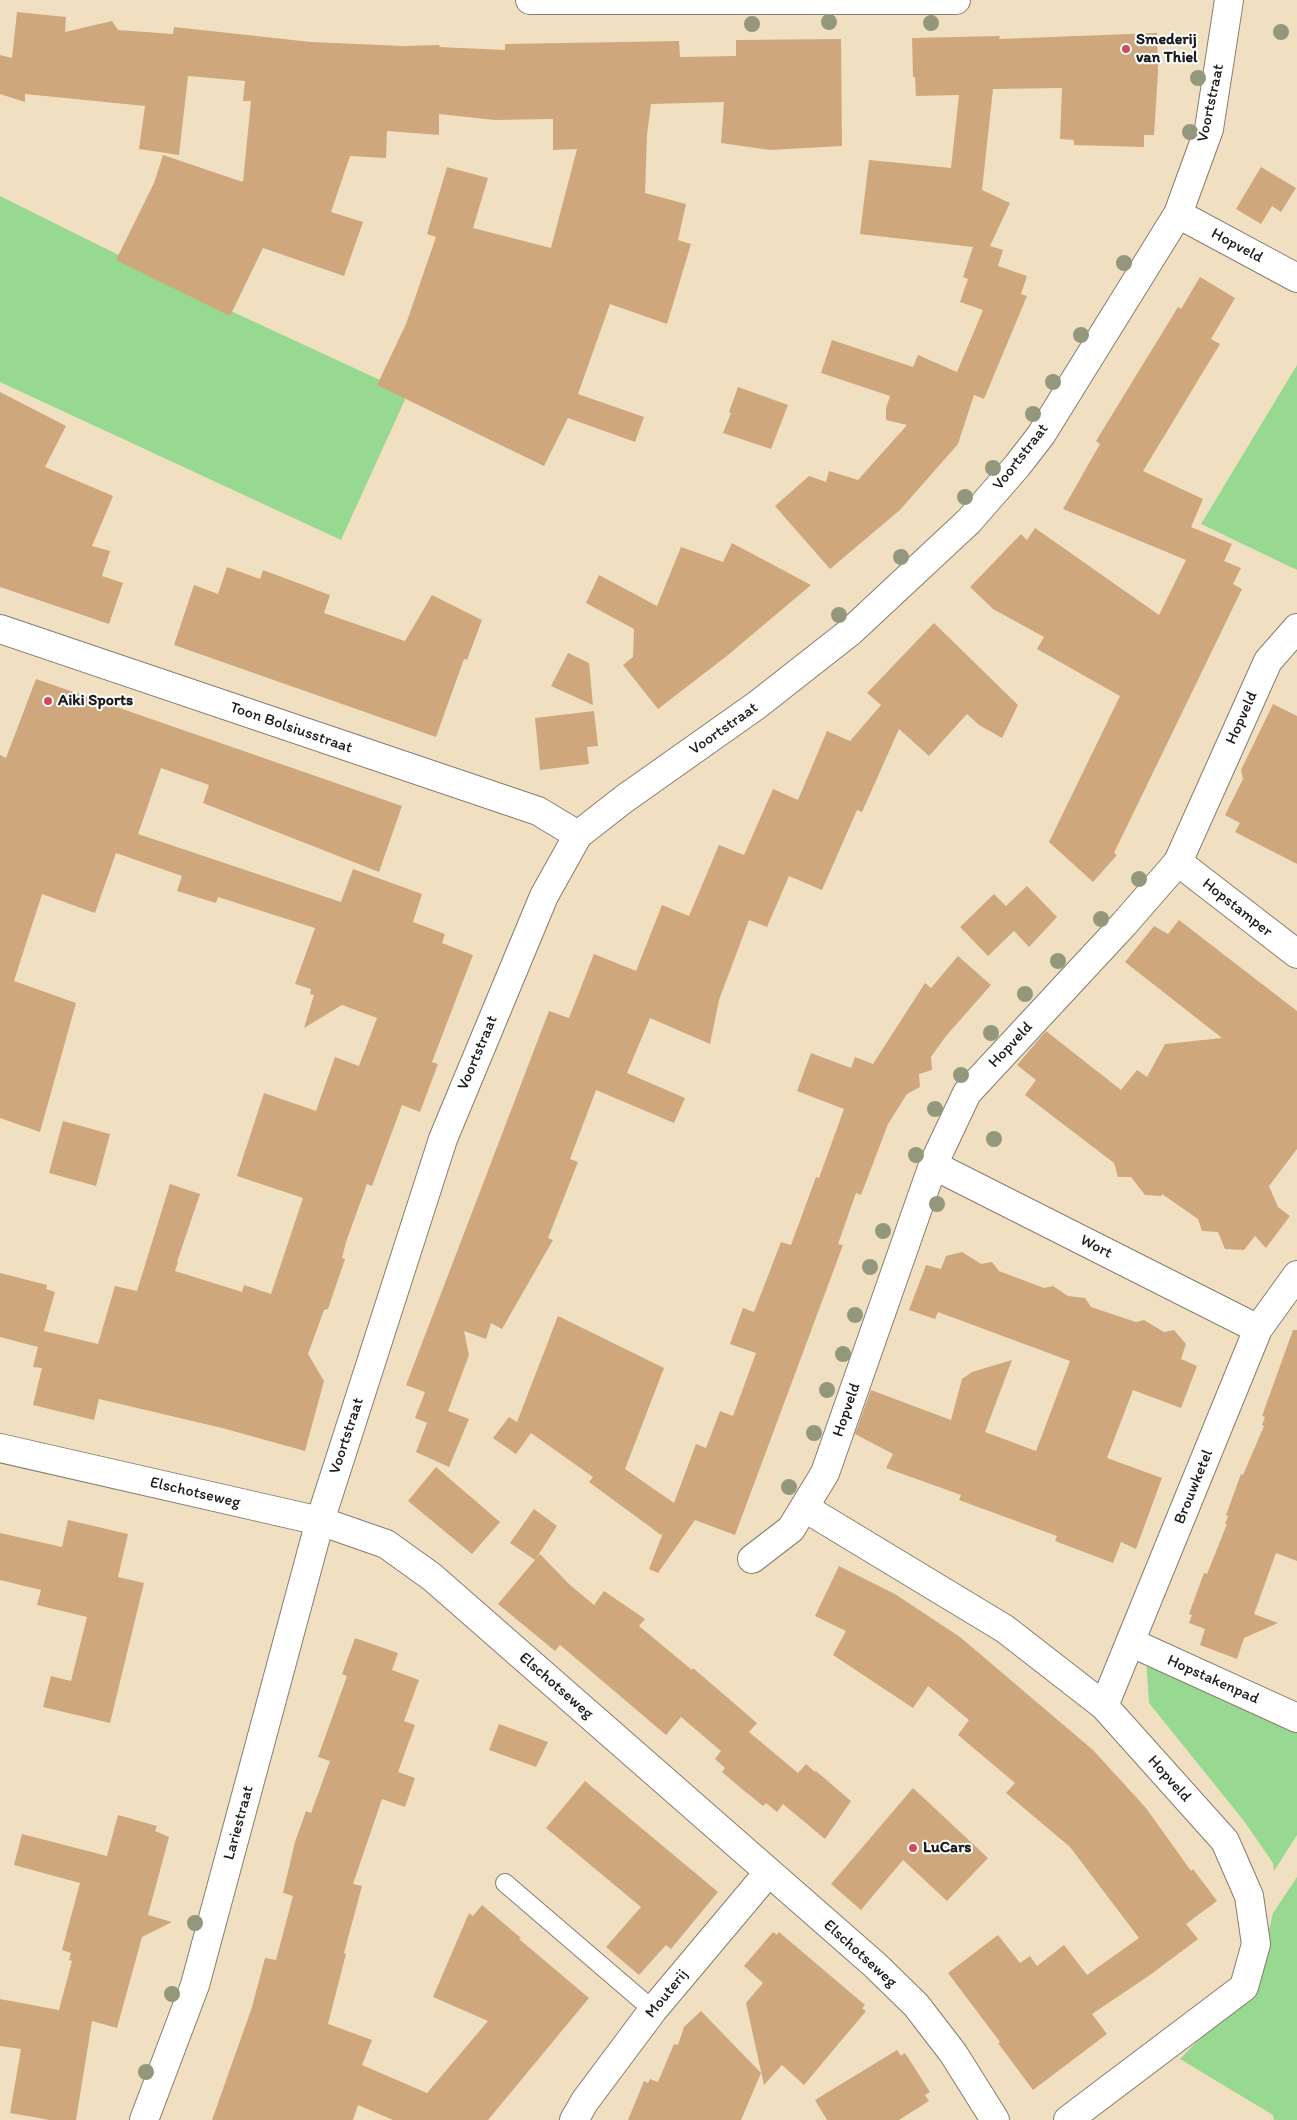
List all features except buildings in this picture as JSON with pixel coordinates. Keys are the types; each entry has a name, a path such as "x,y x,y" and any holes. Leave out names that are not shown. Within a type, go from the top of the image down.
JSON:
{"street":[{"path":"530,0 956,0"},
{"name":"Voortstraat","path":"320,1521 443,1139 544,896 578,835 624,798 757,706 850,632 969,521 1017,466 1041,434 1178,214 1209,129 1229,0"},
{"name":"Hopveld","path":"1178,214 1297,278"},
{"name":"Hopveld","path":"752,1559 791,1529 825,1473 933,1164 966,1093 1124,924 1178,862 1268,661 1297,628"},
{"name":"Toon Bolsiusstraat","path":"0,629 538,811 578,835"},
{"name":"Hopstamper","path":"1178,862 1297,954"},
{"name":"Wort","path":"933,1164 1258,1329"},
{"name":"Brouwketel","path":"1104,1706 1258,1329 1297,1275"},
{"name":"Elschotseweg","path":"0,1448 320,1521 386,1544 432,1577 875,1965 916,2005 953,2053 995,2120"},
{"name":"Hopveld","path":"805,1508 1005,1629 1104,1706 1225,1841 1249,1896 1256,1944 1244,1987 1068,2120"},
{"name":"Lariestraat","path":"144,2120 195,1985 320,1521"},
{"name":"Hopstakenpad","path":"1130,1642 1297,1718"},
{"name":"Mouterij","path":"574,2120 585,2101 653,2010 768,1873"}],"lane":[{"path":"505,1883 653,2010"}],"green space":[{"path":"0,196 233,312 408,393 341,540 0,382"},
{"path":"1297,365 1297,570 1201,524"},
{"path":"1146,1658 1297,1718 1297,1835 1274,1871 1273,1863 1244,1821 1149,1703"},
{"path":"1297,1877 1297,2120 1274,2120 1273,2115 1180,2059 1235,2002 1264,1952 1273,1913"}],"place":[{"name":"Smederij van Thiel","path":"1126,49"},
{"name":"Aiki Sports","path":"48,701"},
{"name":"LuCars","path":"913,1848"}]}
